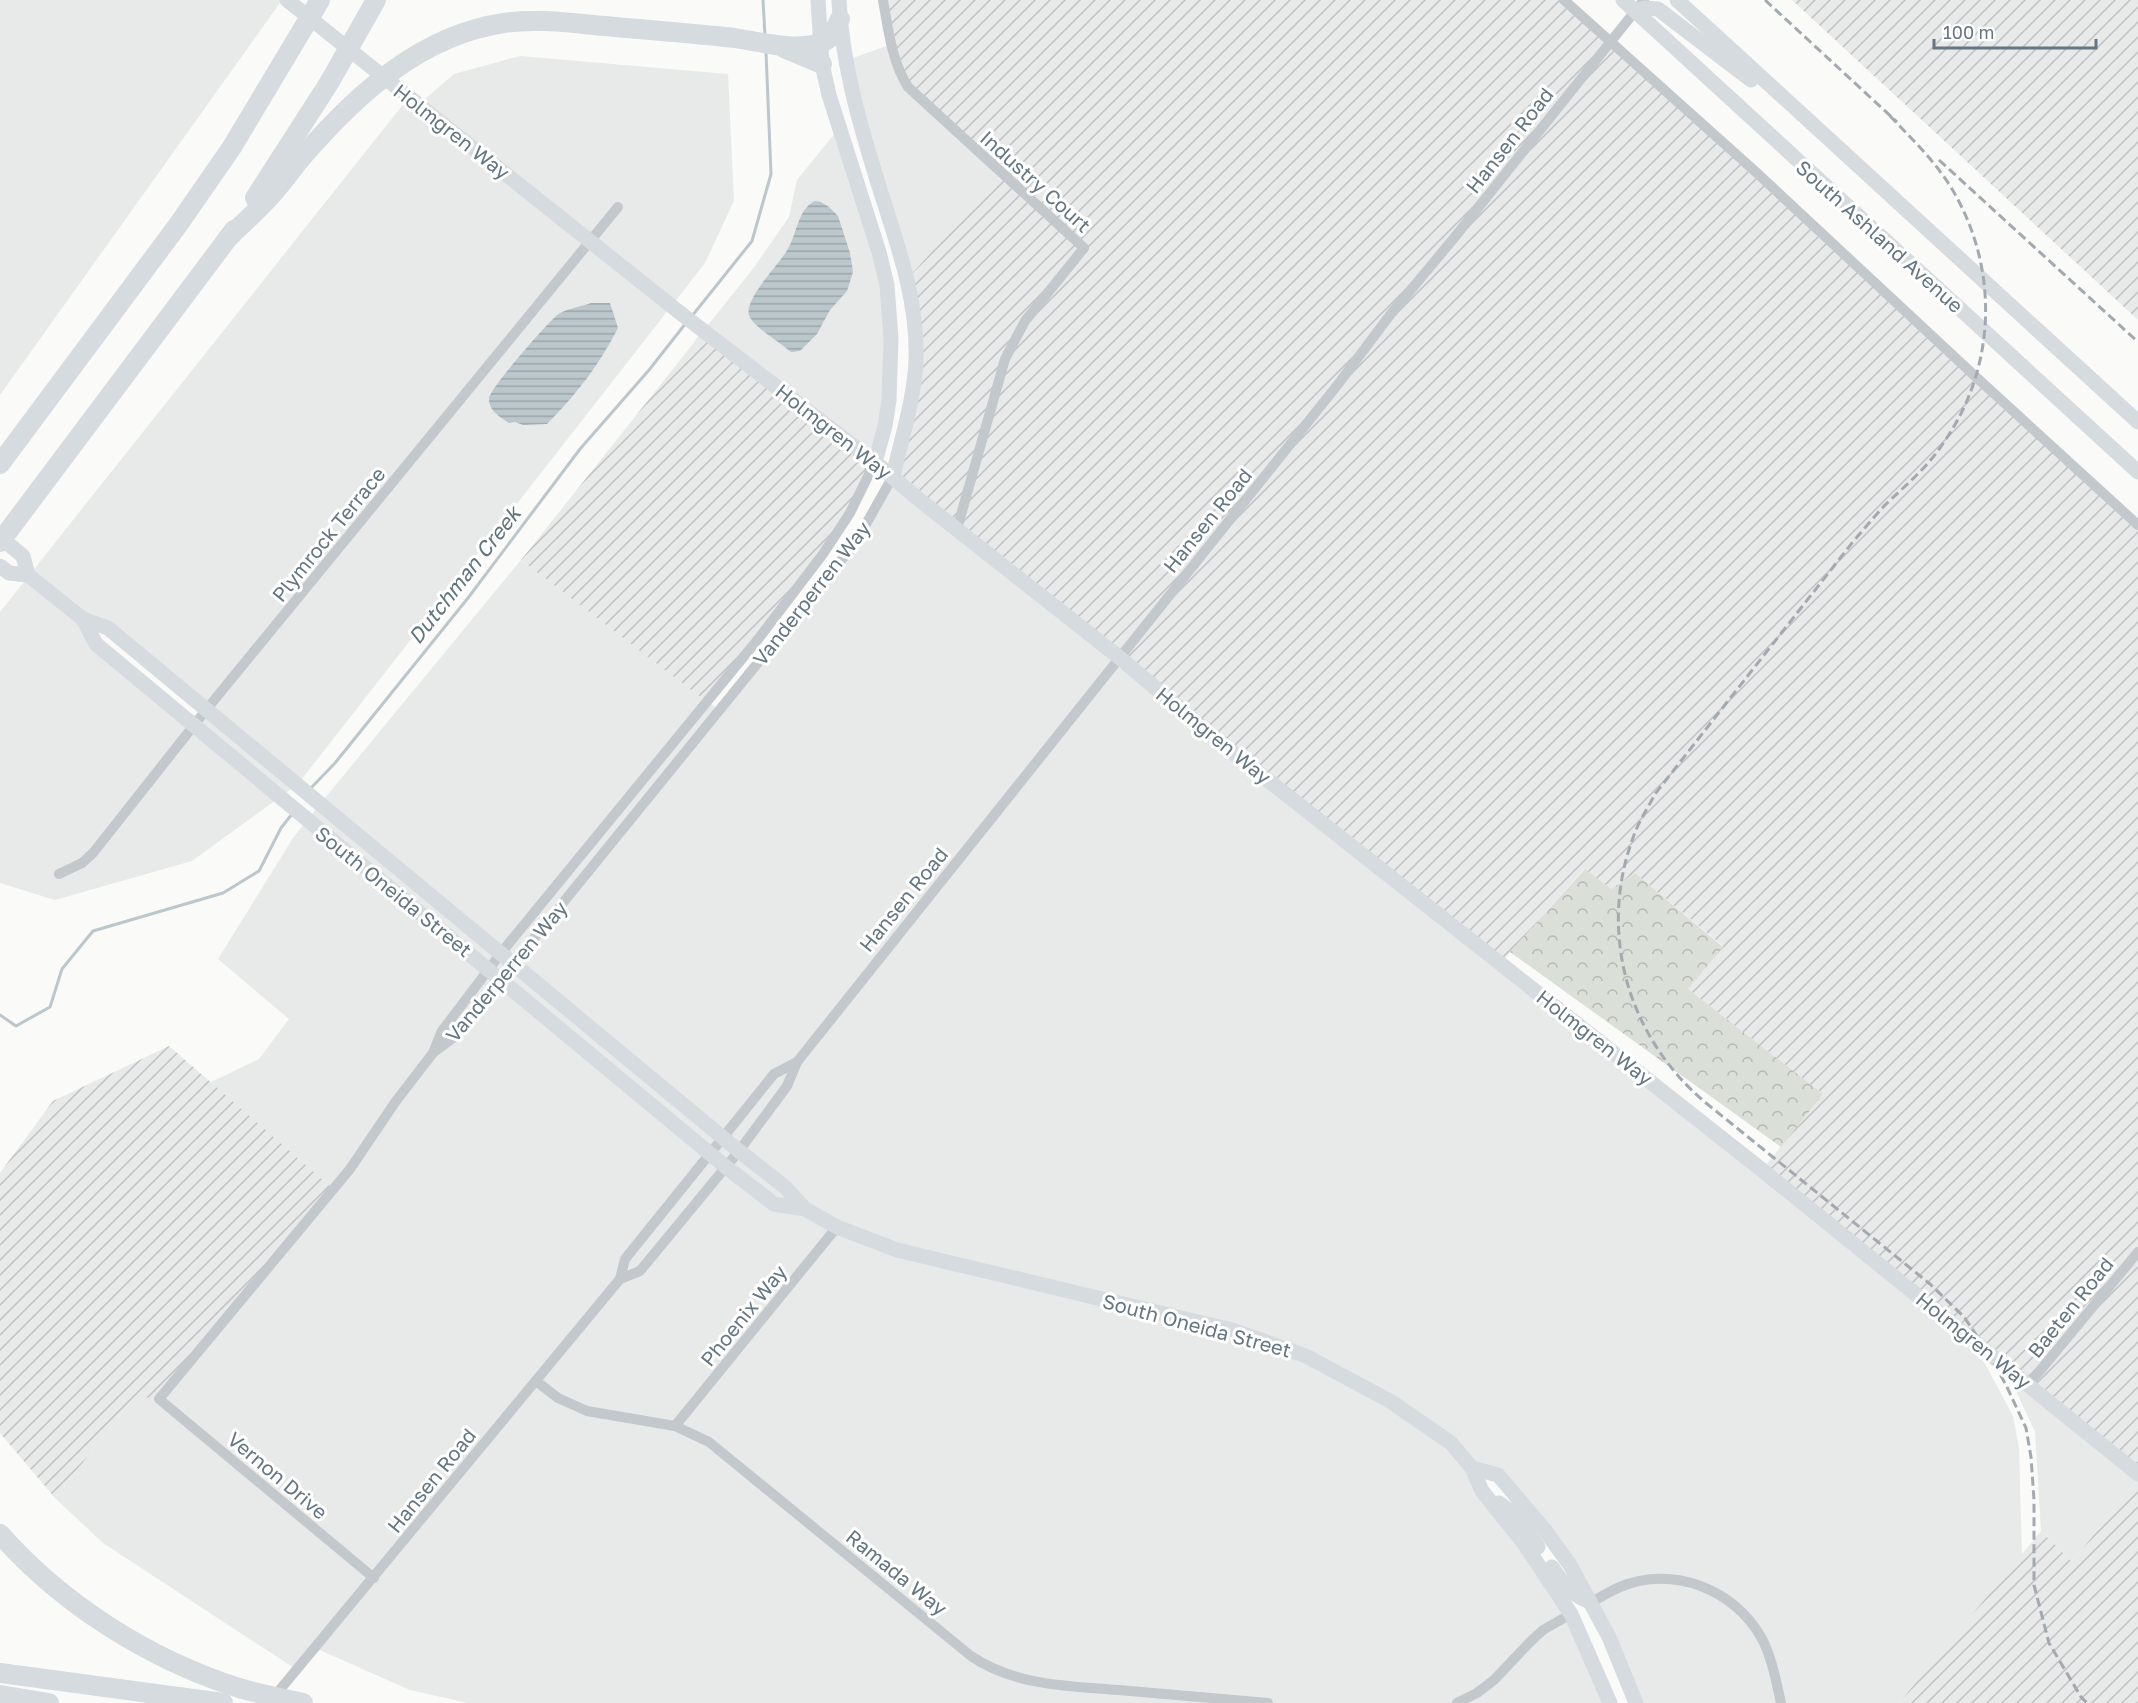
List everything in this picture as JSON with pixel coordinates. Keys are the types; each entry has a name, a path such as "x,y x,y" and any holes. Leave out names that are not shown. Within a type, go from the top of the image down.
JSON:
{"highway":[{"path":"292,48 308,0"},
{"path":"0,464 178,225 232,147 320,0"},
{"path":"0,542 227,239 329,83 376,0"},
{"path":"227,239 267,200 303,156 355,101 380,79 413,56 456,35 504,23 565,23 736,39 782,46 820,42 831,36 840,10"},
{"path":"782,46 822,64"},
{"path":"0,1534 16,1552 58,1590 96,1617 158,1654 236,1687 303,1703"},
{"path":"0,1673 223,1703"},
{"path":"0,1695 49,1703"}],"street":[{"name":"Holmgren Way","path":"287,0 679,312 893,476 1120,658 1212,736 1650,1081 2138,1474"},
{"name":"Vanderperren Way","path":"159,1399 350,1169 396,1101 433,1053 453,1039 495,974 501,954 759,638 823,554 850,513 875,462 885,426 889,400 891,339 887,285 856,176 829,95 822,64 818,0"},
{"name":"Industry Court","path":"883,0 897,64 908,87 1084,248 1025,321 1005,359 957,529"},
{"path":"1564,0 1757,173 1976,378 2138,525"},
{"name":"South Ashland Avenue","path":"1623,0 1639,5 2138,471"},
{"name":"South Ashland Avenue","path":"1677,0 2138,422"},
{"path":"1639,5 1658,9 1757,84 1782,96"},
{"name":"Hansen Road","path":"620,1279 640,1271 739,1151 787,1086 797,1062 1639,5"},
{"name":"Vanderperren Way","path":"495,974 514,963 856,542 893,476 906,422 916,361 914,315 908,278 867,149 845,61 840,10"},
{"name":"Plymrock Terrace","path":"59,874 82,863 93,853 206,710 618,207"},
{"name":"South Oneida Street","path":"0,537 23,556 28,575"},
{"name":"South Oneida Street","path":"0,566 9,573 28,575 83,619 108,628 785,1187 805,1209 837,1227 897,1250 1232,1330 1276,1344 1306,1356 1390,1401 1451,1443 1472,1468 1482,1491 1523,1542 1571,1614 1610,1703"},
{"name":"South Oneida Street","path":"83,619 96,644 710,1154 774,1203 805,1209"},
{"name":"Hansen Road","path":"269,1703 620,1279 625,1259 774,1074 797,1062"},
{"name":"Phoenix Way","path":"675,1426 837,1227"},
{"name":"Baeten Road","path":"2029,1384 2138,1252"},
{"name":"Ramada Way","path":"536,1381 558,1398 587,1411 675,1426 693,1433 724,1452 971,1656 988,1667 1024,1680 1044,1684 1268,1703"},
{"name":"Vernon Drive","path":"159,1399 374,1578"},
{"path":"1472,1468 1498,1475 1544,1529 1570,1565 1609,1637 1634,1703"},
{"path":"1482,1491 1518,1517 1560,1580 1582,1599 1592,1602 1620,1587 1657,1579 1675,1579 1712,1590 1740,1610 1761,1637 1773,1666 1782,1703"},
{"path":"1457,1703 1477,1693 1494,1680 1544,1630 1571,1614 1595,1632 1607,1653 1623,1691 1634,1703"}],"shaded area":[{"path":"0,0 282,0 0,395"},
{"path":"883,0 1564,0 2138,525 2138,1474 1762,1170 1823,1094 1688,989 1723,946 1635,873 1611,889 1584,869 1501,963 893,476 916,361 908,278 1002,174 908,87"},
{"path":"1792,0 2138,0 2138,320"},
{"path":"892,44 1003,174 908,278 845,61"},
{"path":"520,56 728,74 734,201 705,263 298,784 192,861 55,900 0,883 0,612 409,97 419,104 454,74","holes":["84,619 206,710 195,725 96,644"]},
{"path":"840,127 879,252 891,339 875,462 704,330 752,270 789,217 797,180"},
{"path":"815,201 829,207 838,216 850,253 853,272 847,291 830,310 817,334 800,351 791,352 751,319 749,309 756,292 790,246 804,210"},
{"path":"591,303 610,303 618,328 595,367 568,402 547,424 509,423 499,416 491,407 489,399 507,371 556,316"},
{"path":"704,330 875,462 850,513 707,702 521,560"},
{"path":"893,476 1971,1337 2013,1416 2019,1448 2022,1556 1899,1703 1638,1703 1592,1602 1498,1475 1473,1468 1571,1614 1610,1703 468,1703 410,1690 315,1648 297,1670 103,1543 55,1498 135,1396 333,1189 209,1083 259,1059 289,1019 218,959 293,838 320,804 521,560 719,710 856,542"},
{"path":"169,1046 333,1189 159,1399 135,1396 55,1498 0,1433 0,1173 53,1101"},
{"path":"2003,1363 2138,1479 2072,1562 2041,1531 2035,1432"},
{"path":"2138,1479 2138,1703 1899,1703 2041,1531 2072,1562"}],"green space":[{"path":"1585,869 1611,889 1635,873 1723,947 1688,989 1823,1094 1781,1147 1510,952"}],"waterway":[{"name":"Dutchman Creek","path":"763,0 765,36"},
{"name":"Dutchman Creek","path":"692,316 752,241 771,174 766,52"},
{"name":"Dutchman Creek","path":"310,789 335,763 468,598 580,449 649,370 686,323"},
{"name":"Dutchman Creek","path":"0,1015 16,1026 50,1007 62,969 93,931 223,893 259,871 281,828 292,814"}],"railway":[{"path":"1765,0 1897,122"},
{"path":"1890,116 1923,151 1952,189 1967,219 1978,251 1984,284 1985,317 1982,349 1974,382 1961,413 1938,451 1885,505 1852,543 1655,794 1636,830 1624,867 1619,905 1619,942 1626,978 1638,1013 1656,1046 1678,1076 1706,1103 1930,1284 1964,1317 1986,1349 2026,1428 2034,1500 2034,1585 2049,1643 2081,1697 2087,1703"},
{"path":"1939,160 2138,342"}]}
